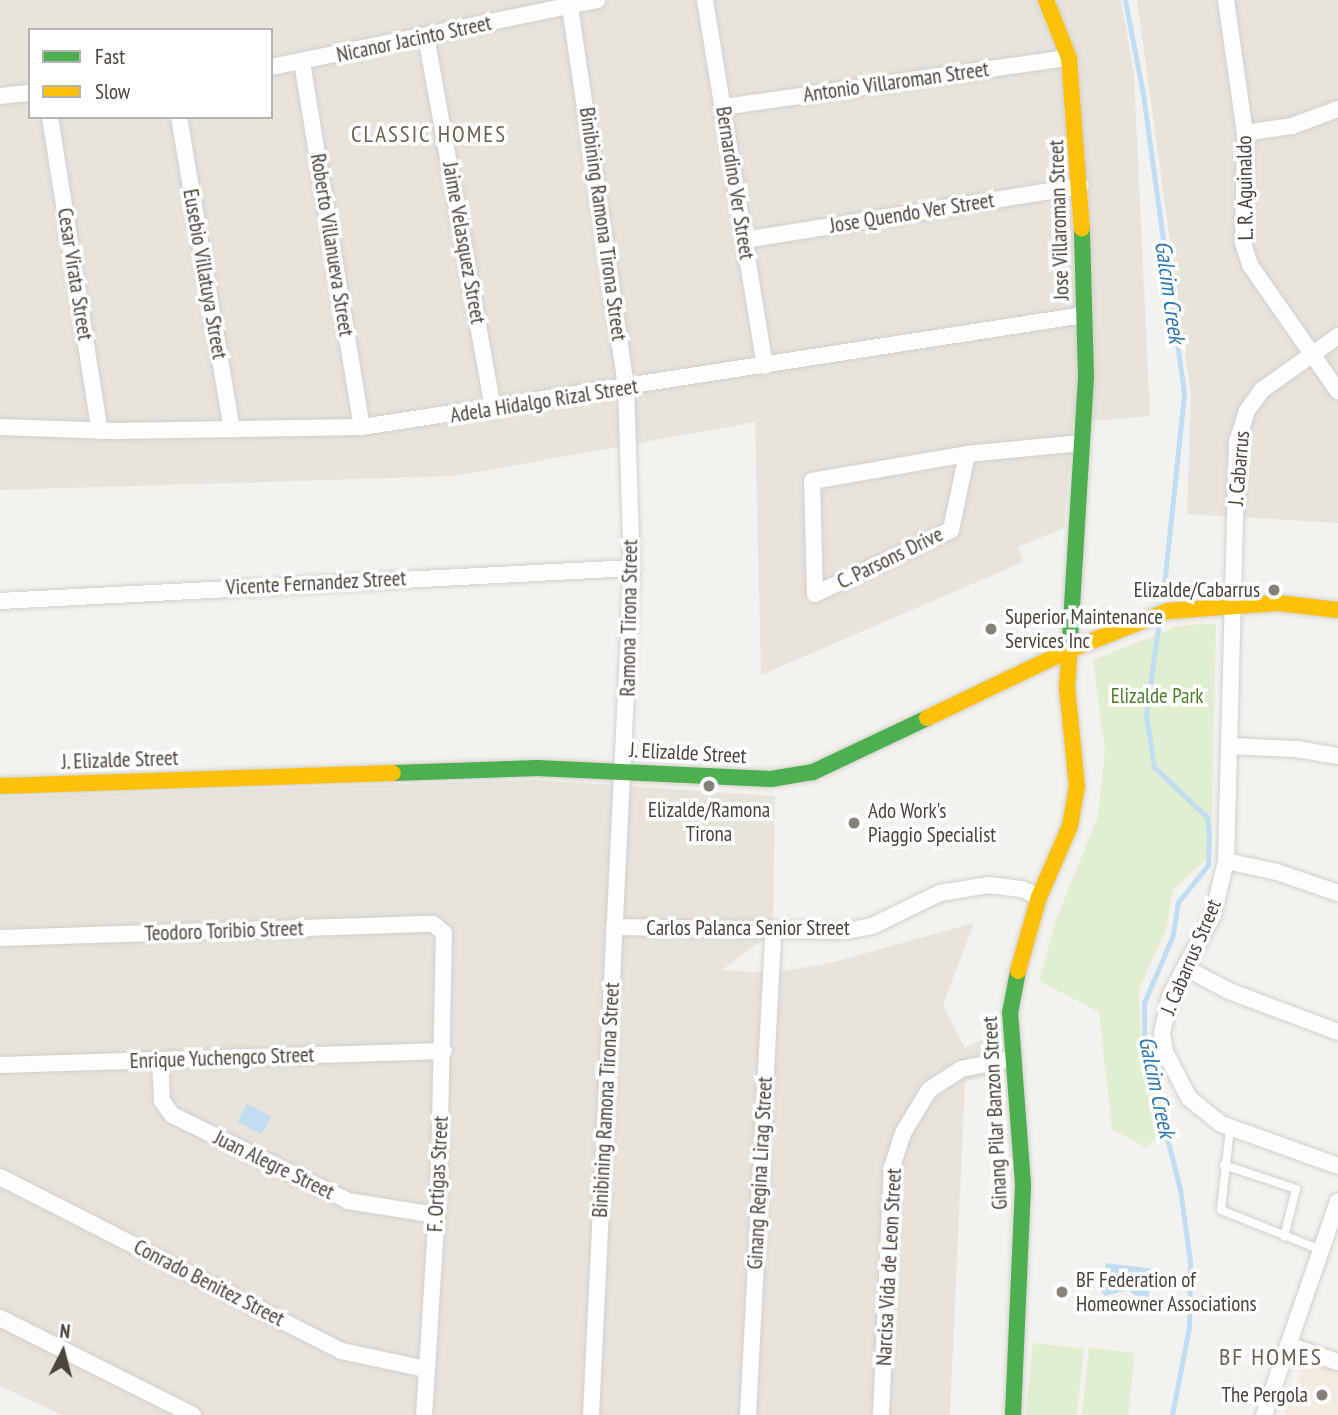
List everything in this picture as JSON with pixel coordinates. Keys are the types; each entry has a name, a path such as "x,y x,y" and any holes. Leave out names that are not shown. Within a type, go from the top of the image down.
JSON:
{"street":[{"name":"Nicanor Jacinto Street","path":"273,67 570,3 597,0"},
{"name":"Bernardino Ver Street","path":"705,0 765,366"},
{"name":"Jose Villaroman Street","path":"1046,0 1069,58 1081,186 1084,315 1081,443"},
{"name":"L. R. Aguinaldo","path":"1226,0 1245,133 1242,243 1250,265 1309,355 1338,391"},
{"name":"Binibining Ramona Tirona Street","path":"570,3 626,388 629,450"},
{"name":"Jaime Velasquez Street","path":"426,36 493,410"},
{"name":"Antonio Villaroman Street","path":"723,107 1069,58"},
{"name":"Roberto Villanueva Street","path":"302,62 362,428"},
{"path":"0,96 28,93"},
{"path":"1245,133 1292,126 1338,109"},
{"name":"Cesar Virata Street","path":"50,119 100,431"},
{"name":"Eusebio Villatuya Street","path":"179,119 232,430"},
{"name":"Jose Quendo Ver Street","path":"744,240 1081,186"},
{"name":"Adela Hidalgo Rizal Street","path":"0,426 100,431 362,428 493,410 1084,315"},
{"name":"J. Cabarrus","path":"1235,603 1237,442 1247,411 1262,390 1338,336"},
{"name":"C. Parsons Drive","path":"967,454 951,530 815,594 812,481 967,454 1081,443"},
{"name":"Ginang Pilar Banzon Street","path":"1013,1415 1023,1184 1011,1059 1015,978 1039,897 1070,826 1077,787 1067,687 1081,443"},
{"name":"Ramona Tirona Street","path":"624,778 632,568 629,450"},
{"name":"Vicente Fernandez Street","path":"0,601 632,568"},
{"name":"J. Elizalde Street","path":"0,786 527,768 624,778 771,779 813,772 1069,650 1168,611 1235,603 1338,610"},
{"name":"J. Cabarrus Street","path":"1235,603 1226,862 1213,915 1164,1014 1165,1052 1189,1098 1230,1128 1338,1166"},
{"path":"1230,746 1296,748 1338,757"},
{"name":"Binibining Ramona Tirona Street","path":"591,1415 614,927 624,778"},
{"path":"1226,862 1277,872 1338,892"},
{"name":"Carlos Palanca Senior Street","path":"614,927 773,932 846,931 872,926 940,893 989,885 1021,889 1039,897"},
{"name":"Teodoro Toribio Street","path":"0,938 433,924 444,933"},
{"name":"Ginang Regina Lirag Street","path":"748,1415 773,932"},
{"name":"F. Ortigas Street","path":"424,1415 444,1051 444,933"},
{"path":"1186,968 1229,991 1338,1032"},
{"name":"Enrique Yuchengco Street","path":"0,1065 444,1051"},
{"name":"Narcisa Vida de Leon Street","path":"881,1415 892,1167 903,1133 929,1090 961,1069 1011,1059"},
{"name":"Juan Alegre Street","path":"160,1060 162,1101 172,1115 348,1201 435,1215"},
{"name":"Conrado Benitez Street","path":"0,1177 342,1351 425,1369"},
{"path":"1264,1415 1338,1201"},
{"path":"0,1318 193,1415"},
{"path":"1288,1345 1338,1362"}],"lane":[{"path":"1230,1128 1221,1210 1321,1250"},
{"path":"1224,1165 1296,1189 1284,1237"}],"shaded area":[{"name":"CLASSIC HOMES","path":"0,0 1121,0 1134,74 1150,416 1073,423 1064,528 1018,547 1023,562 761,675 755,422 456,476 0,490"},
{"path":"1137,0 1338,0 1338,523 1187,514 1191,394"},
{"path":"535,780 775,796 773,932 722,970 771,973 830,963 974,923 943,1005 965,1048 1002,1031 998,1074 965,1081 950,1415 62,1415 0,1386 0,797"},
{"name":"The Pergola","path":"1306,1358 1338,1370 1338,1415 1285,1415"}],"green space":[{"name":"Elizalde Park","path":"1216,624 1211,855 1173,890 1166,930 1139,989 1142,1062 1160,1130 1147,1148 1112,1129 1099,1012 1039,981 1056,920 1098,816 1105,751 1093,660 1181,625"},
{"path":"1033,1343 1084,1348 1077,1415 1025,1415"},
{"path":"1089,1348 1135,1353 1128,1415 1082,1415"}],"water":[{"path":"247,1104 271,1117 261,1134 238,1122"},
{"path":"1106,1263 1154,1269 1148,1299 1139,1299 1129,1290 1105,1296 1101,1291"}],"waterway":[{"name":"Galcim Creek","path":"1125,0 1143,94 1184,395 1164,585"},
{"name":"Galcim Creek","path":"1158,628 1146,715 1154,767 1207,817 1209,834 1208,865 1178,902 1173,935 1144,1003 1144,1048 1180,1189 1190,1261 1189,1327 1172,1415"}],"traffic: fast":[{"path":"1069,655 1086,376 1082,229"},
{"path":"393,773 537,768 771,779 813,772 927,718"},
{"path":"1013,1415 1023,1184 1010,1013 1018,971"}],"traffic: slow":[{"path":"1046,0 1069,58 1082,229"},
{"path":"927,718 1069,650 1168,611 1278,603 1338,610"},
{"path":"1018,971 1039,897 1070,826 1077,787 1067,687 1069,655"},
{"path":"0,786 393,773"}],"place":[{"name":"Elizalde/Cabarrus","path":"1274,590"},
{"name":"Superior Maintenance Services Inc","path":"991,629"},
{"name":"Elizalde/Ramona Tirona","path":"709,786"},
{"name":"Ado Work's Piaggio Specialist","path":"854,823"},
{"name":"BF Federation of Homeowner Associations","path":"1062,1292"},
{"name":"The Pergola","path":"1322,1395"}],"district":[{"name":"CLASSIC HOMES","path":"429,134"},
{"name":"BF HOMES","path":"1271,1357"}]}
